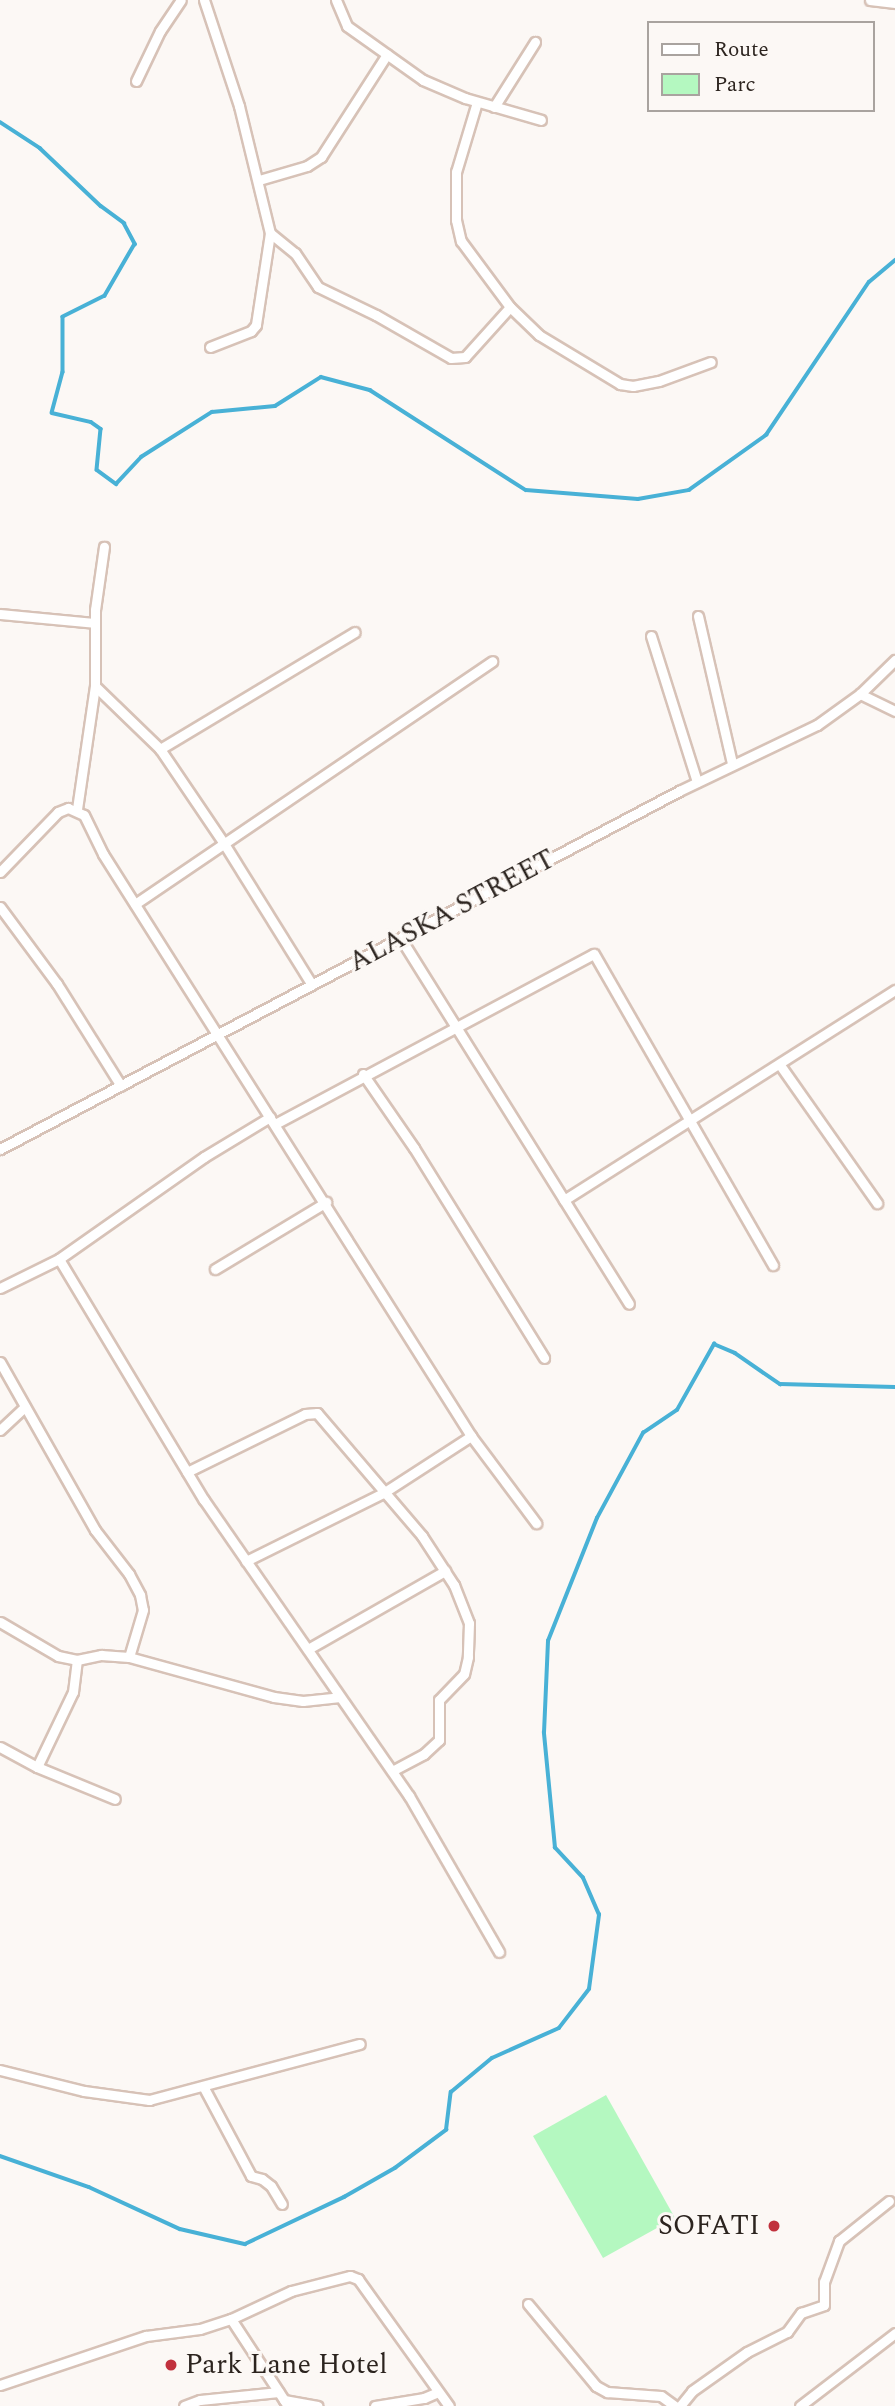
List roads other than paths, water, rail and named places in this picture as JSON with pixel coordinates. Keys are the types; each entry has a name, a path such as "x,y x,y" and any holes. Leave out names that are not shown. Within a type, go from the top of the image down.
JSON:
{"street":[{"path":"136,81 160,31 181,0"},
{"path":"204,0 239,106 270,233 256,325 251,331 210,347"},
{"path":"336,0 347,26 422,79 477,102 541,120"},
{"path":"870,0 895,3"},
{"path":"494,107 535,42"},
{"path":"258,180 307,166 321,157 387,54"},
{"path":"477,102 456,172 456,220 461,240 510,307 539,335 620,384 633,386 659,382 711,362"},
{"path":"270,233 295,253 318,287 376,315 451,358 465,357 510,307"},
{"path":"76,809 94,686 95,623 104,547"},
{"path":"0,614 95,623"},
{"path":"698,616 732,763"},
{"path":"160,749 355,632"},
{"path":"652,636 696,782"},
{"name":"ALASKA STREET","path":"0,1149 732,763 817,725 860,694 895,660"},
{"path":"135,904 492,661"},
{"path":"94,686 160,749 223,842 312,985"},
{"path":"860,694 895,711"},
{"path":"0,871 50,818 68,808 84,814 103,853 326,1202 471,1436 536,1523"},
{"path":"0,907 57,984 121,1086"},
{"path":"401,939 629,1304"},
{"path":"0,1288 59,1259 192,1165 594,954 773,1265"},
{"path":"564,1200 895,990"},
{"path":"780,1065 877,1203"},
{"path":"363,1074 414,1148 544,1359"},
{"path":"215,1269 326,1202"},
{"path":"59,1259 187,1472 393,1771 499,1952"},
{"path":"0,1362 95,1530 129,1574 140,1595 143,1610 129,1657"},
{"path":"0,1430 25,1407"},
{"path":"187,1472 311,1412 317,1413 422,1536 445,1571 469,1623 464,1674 439,1700 439,1740 424,1754 393,1771"},
{"path":"247,1561 383,1493 471,1436"},
{"path":"307,1649 445,1571"},
{"path":"0,1622 58,1656 77,1660 102,1655 129,1657 274,1697 303,1701 340,1697"},
{"path":"37,1767 73,1692 77,1660"},
{"path":"0,1747 37,1767 115,1799"},
{"path":"0,2070 127,2099 149,2100 360,2044"},
{"path":"203,2087 251,2176 262,2179 271,2186 282,2204"},
{"path":"528,2304 596,2386 607,2392 661,2396 678,2406 692,2391 747,2352 787,2332 801,2313 824,2305 824,2282 839,2241 889,2200"},
{"path":"0,2385 146,2336 200,2329 231,2319 291,2291 350,2276 358,2279 449,2406"},
{"path":"231,2319 284,2399"},
{"path":"800,2406 895,2333"},
{"path":"375,2406 424,2398 439,2392"},
{"path":"184,2406 200,2400 284,2399 317,2406"}],"waterway":[{"path":"0,122 40,148 101,206 124,223 135,244 105,296 63,317 63,372 52,413 91,422 101,429 97,470 116,484 141,457 212,412 275,406 321,377 370,390 526,490 638,499 689,490 766,435 869,282 895,260"},
{"path":"0,2156 89,2187 180,2229 245,2244 344,2197 395,2168 446,2130 451,2092 492,2058 559,2028 589,1989 599,1915 583,1878 555,1848 544,1733 548,1641 597,1518 643,1433 677,1410 714,1344 735,1353 780,1384 895,1387"}],"place":[{"name":"SOFATI","path":"774,2226"},
{"name":"Park Lane Hotel","path":"171,2365"}]}
